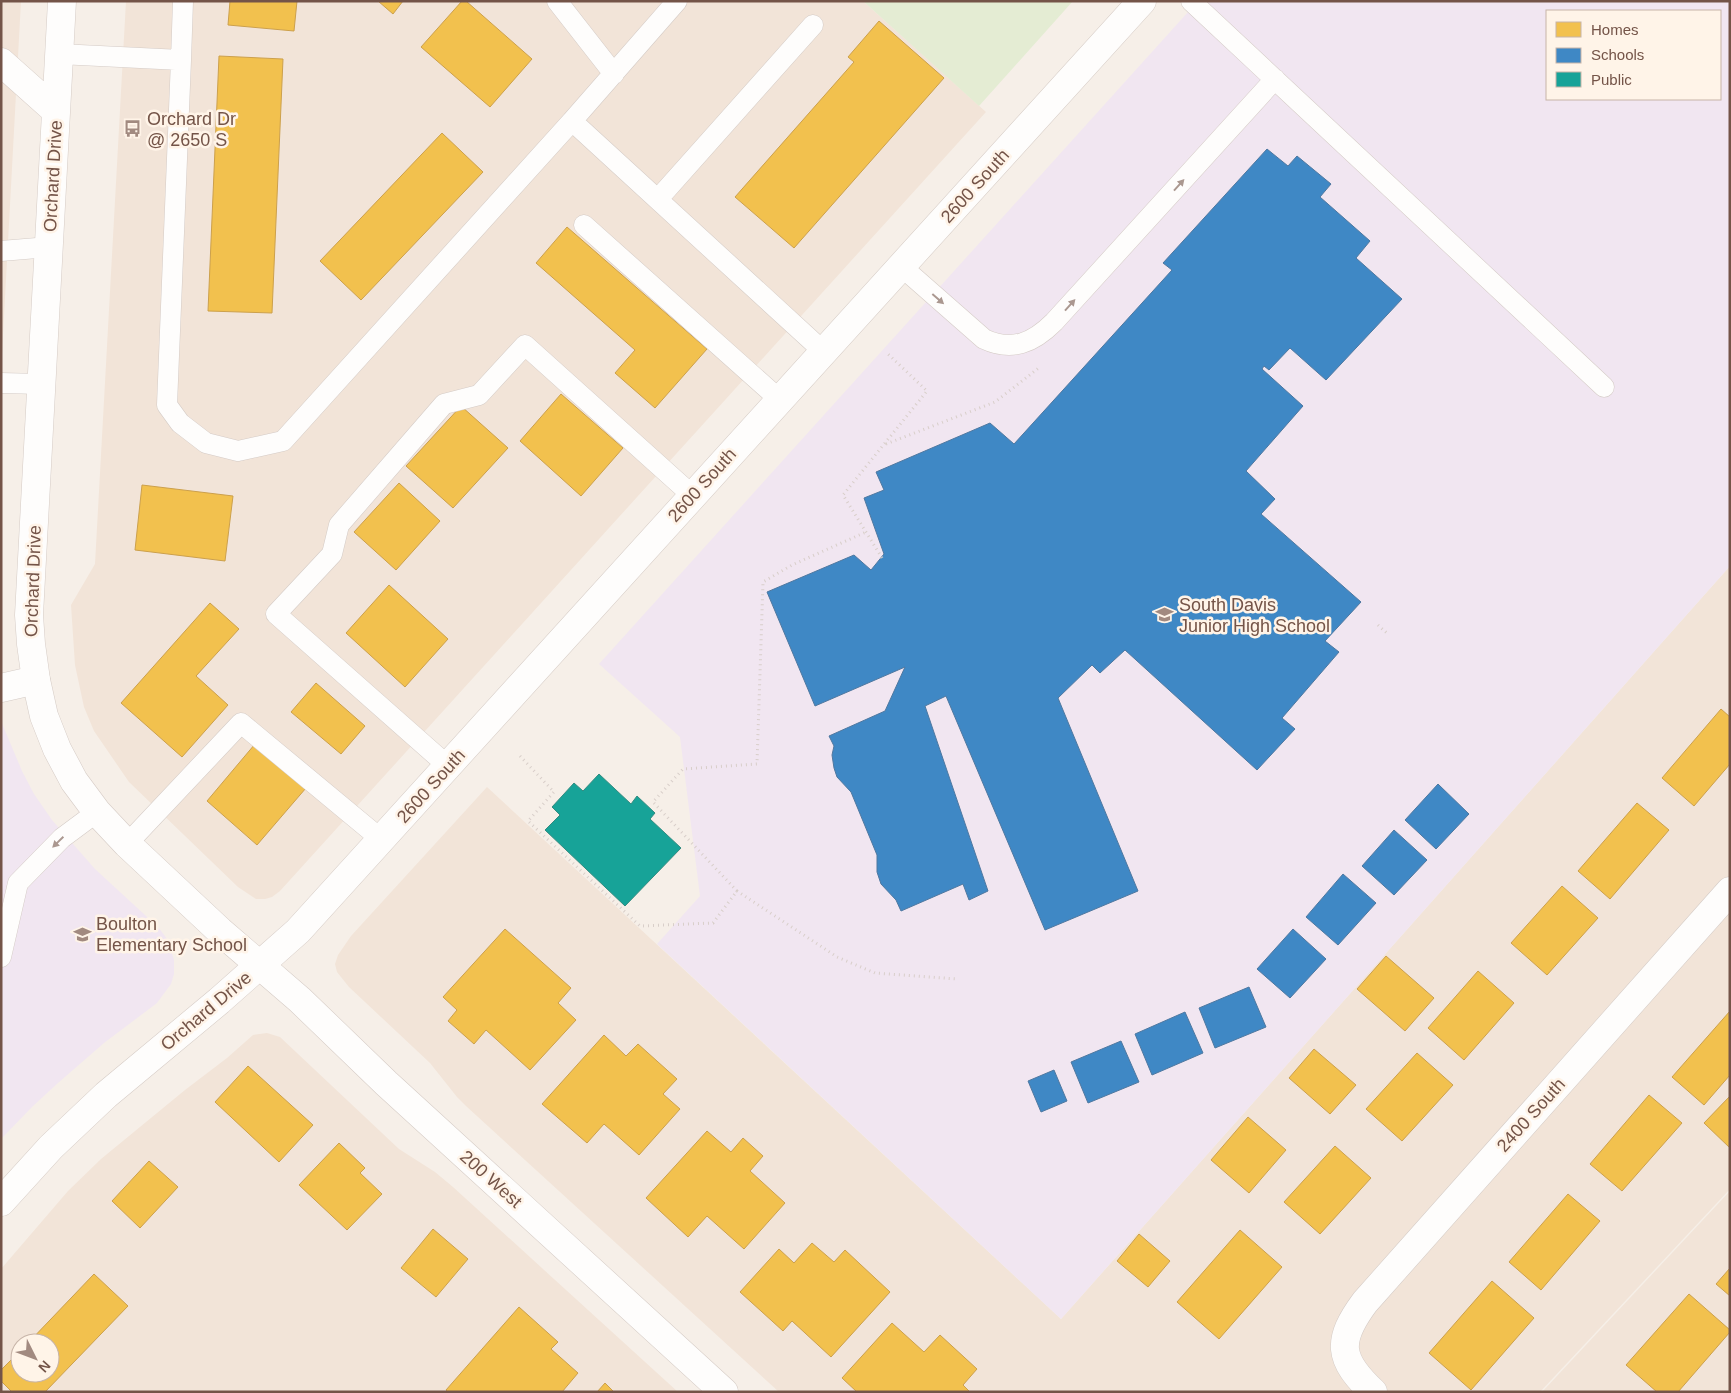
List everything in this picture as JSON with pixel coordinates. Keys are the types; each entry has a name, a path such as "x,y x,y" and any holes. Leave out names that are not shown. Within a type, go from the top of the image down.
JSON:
{"main road":[{"name":"Orchard Drive","path":"1,1202 51,1147 106,1096 259,966 127,844 97,812 74,781 57,749 44,716 36,680 30,644 29,615 62,1"},
{"name":"2600 South","path":"259,966 298,932 1142,1"},
{"path":"1,62 56,111"},
{"path":"1,688 36,680"},
{"name":"2400 South","path":"1373,1392 1355,1374 1348,1361 1344,1346 1347,1330 1365,1302 1730,891"},
{"name":"200 West","path":"259,966 300,1000 386,1083 724,1392"}],"lane":[{"path":"183,1 167,405 180,423 206,443 238,451 283,441 572,121 677,1"},
{"path":"557,1 614,74"},
{"path":"1191,1 1604,387"},
{"path":"658,199 814,25"},
{"path":"60,54 181,60"},
{"path":"902,266 984,339 996,344 1018,345 1043,333 1275,79"},
{"path":"572,121 824,352"},
{"path":"584,225 780,400"},
{"path":"1,250 49,247"},
{"path":"448,766 276,614 332,554 339,525 444,404 479,394 525,345 693,496"},
{"path":"1,383 41,384"},
{"path":"127,844 241,723 382,840"},
{"path":"1,957 18,883 62,838 97,812"}],"path":[{"path":"882,558 843,495 927,391 888,354"},
{"path":"885,444 995,402 1042,366"},
{"path":"866,532 792,565 764,582 757,764 683,769 653,802 737,891 837,957 876,973 957,979"},
{"path":"1378,625 1389,635"},
{"path":"520,756 554,792 528,821 640,926 713,923 737,891"}],"shaded area":[{"path":"1,1 21,1 1,372"},
{"path":"126,1 863,1 986,112 280,891 272,897 265,899 256,899 238,887 129,782 94,731 84,707 75,665 71,605 95,564"},
{"name":"South Davis Junior High School","path":"1198,1 1730,1 1730,566 1061,1319 657,944 700,896 680,737 599,664"},
{"path":"1730,566 1730,1189 1540,1392 779,1392 466,1106 430,1063 349,987 337,972 335,964 338,955 351,936 487,787 1061,1319"},
{"name":"Boulton Elementary School","path":"1,721 22,771 34,794 52,820 95,869 158,927 168,940 174,960 174,974 171,984 157,1003 104,1043 58,1083 1,1139"},
{"path":"267,1033 280,1037 399,1149 435,1172 453,1187 678,1392 1,1392 1,1269 68,1191 101,1159 253,1035"},
{"path":"1730,1191 1730,1392 1542,1392"}],"green space":[{"path":"863,1 1073,1 979,106"}],"building: Homes":[{"path":"230,1 297,1 294,31 228,25"},
{"path":"378,1 403,1 393,14"},
{"path":"462,1 466,1 532,59 490,107 421,47"},
{"path":"879,21 944,78 794,248 735,197 854,62 848,57"},
{"path":"219,56 283,59 272,313 208,311"},
{"path":"442,133 483,172 361,300 320,261"},
{"path":"567,227 707,349 655,408 615,373 635,350 536,263"},
{"path":"561,394 623,448 581,496 520,441"},
{"path":"461,406 508,448 453,508 406,466"},
{"path":"399,483 440,521 396,570 354,532"},
{"path":"142,485 233,496 225,561 135,550"},
{"path":"389,585 448,639 405,687 346,633"},
{"path":"210,603 239,629 196,676 228,705 182,757 121,703"},
{"path":"316,683 365,726 341,754 291,712"},
{"path":"1721,709 1730,717 1730,764 1694,806 1662,778"},
{"path":"255,744 306,788 257,845 207,801"},
{"path":"1637,803 1669,830 1610,899 1578,871"},
{"path":"1562,886 1598,918 1547,975 1511,943"},
{"path":"505,929 571,988 558,1003 576,1020 530,1070 486,1030 474,1044 448,1021 457,1010 443,997"},
{"path":"1386,956 1434,998 1405,1031 1357,989"},
{"path":"1478,971 1514,1003 1464,1060 1428,1028"},
{"path":"1730,1011 1730,1075 1704,1105 1672,1077"},
{"path":"604,1035 626,1056 638,1044 677,1079 663,1094 680,1109 639,1155 604,1124 587,1143 542,1104"},
{"path":"1314,1049 1356,1085 1330,1114 1289,1078"},
{"path":"1417,1053 1453,1085 1402,1141 1366,1109"},
{"path":"248,1066 313,1125 279,1162 215,1102"},
{"path":"1649,1095 1682,1123 1622,1191 1590,1164"},
{"path":"1730,1096 1730,1148 1704,1123"},
{"path":"1248,1117 1286,1150 1249,1193 1211,1160"},
{"path":"707,1131 731,1152 743,1138 763,1156 750,1171 785,1203 744,1249 707,1216 688,1237 646,1198"},
{"path":"339,1143 365,1168 360,1173 382,1194 347,1230 299,1185"},
{"path":"1335,1146 1371,1178 1320,1234 1284,1202"},
{"path":"149,1161 178,1187 140,1228 112,1201"},
{"path":"1568,1194 1600,1221 1541,1290 1509,1262"},
{"path":"433,1229 468,1259 436,1297 401,1268"},
{"path":"1240,1230 1282,1267 1219,1339 1177,1302"},
{"path":"1139,1234 1170,1261 1148,1287 1117,1261"},
{"path":"812,1243 834,1262 845,1250 890,1292 831,1357 792,1321 783,1331 740,1292 779,1249 794,1263"},
{"path":"1730,1268 1730,1296 1716,1284"},
{"path":"94,1274 128,1306 60,1376 60,1333 38,1333"},
{"path":"1492,1281 1534,1318 1471,1390 1429,1353"},
{"path":"1689,1294 1730,1332 1678,1392 1657,1392 1626,1365"},
{"path":"519,1307 558,1342 551,1349 578,1373 562,1392 448,1392 446,1390"},
{"path":"892,1323 924,1352 940,1335 977,1369 963,1385 970,1392 857,1392 842,1378"},
{"path":"10,1361 10,1383 54,1383 45,1392 12,1392 1,1381 1,1370"},
{"path":"605,1383 614,1392 597,1392"}],"building: Schools":[{"name":"South Davis Junior High School","path":"1267,149 1288,166 1297,156 1331,184 1320,197 1370,241 1356,258 1402,299 1326,380 1290,348 1269,370 1264,366 1262,369 1303,406 1246,471 1275,499 1261,514 1361,602 1325,641 1339,652 1282,718 1295,729 1257,770 1125,650 1100,673 1092,665 1058,698 1138,891 1045,930 946,696 925,706 988,891 969,900 963,884 901,911 896,900 881,884 877,872 877,855 851,792 837,777 832,755 834,746 829,736 885,711 905,667 815,706 767,592 854,555 871,570 884,554 864,498 884,490 876,472 990,423 1014,444 1172,270 1163,263"},
{"path":"1438,784 1469,814 1436,849 1405,820"},
{"path":"1394,830 1427,860 1394,895 1362,866"},
{"path":"1343,874 1376,903 1338,945 1306,917"},
{"path":"1293,929 1326,959 1290,998 1257,969"},
{"path":"1249,987 1266,1027 1215,1048 1199,1008"},
{"path":"1185,1012 1203,1053 1152,1075 1135,1034"},
{"path":"1121,1041 1139,1082 1088,1103 1071,1062"},
{"path":"1054,1070 1067,1101 1041,1112 1028,1081"}],"building: Public":[{"path":"599,774 631,804 637,796 655,813 650,819 681,848 625,906 545,830 560,815 552,807 574,783 583,791"}],"place":[{"name":"Orchard Dr @ 2650 S","path":"133,129"},
{"name":"South Davis Junior High School","path":"1165,615"},
{"name":"Boulton Elementary School","path":"82,934"}]}
